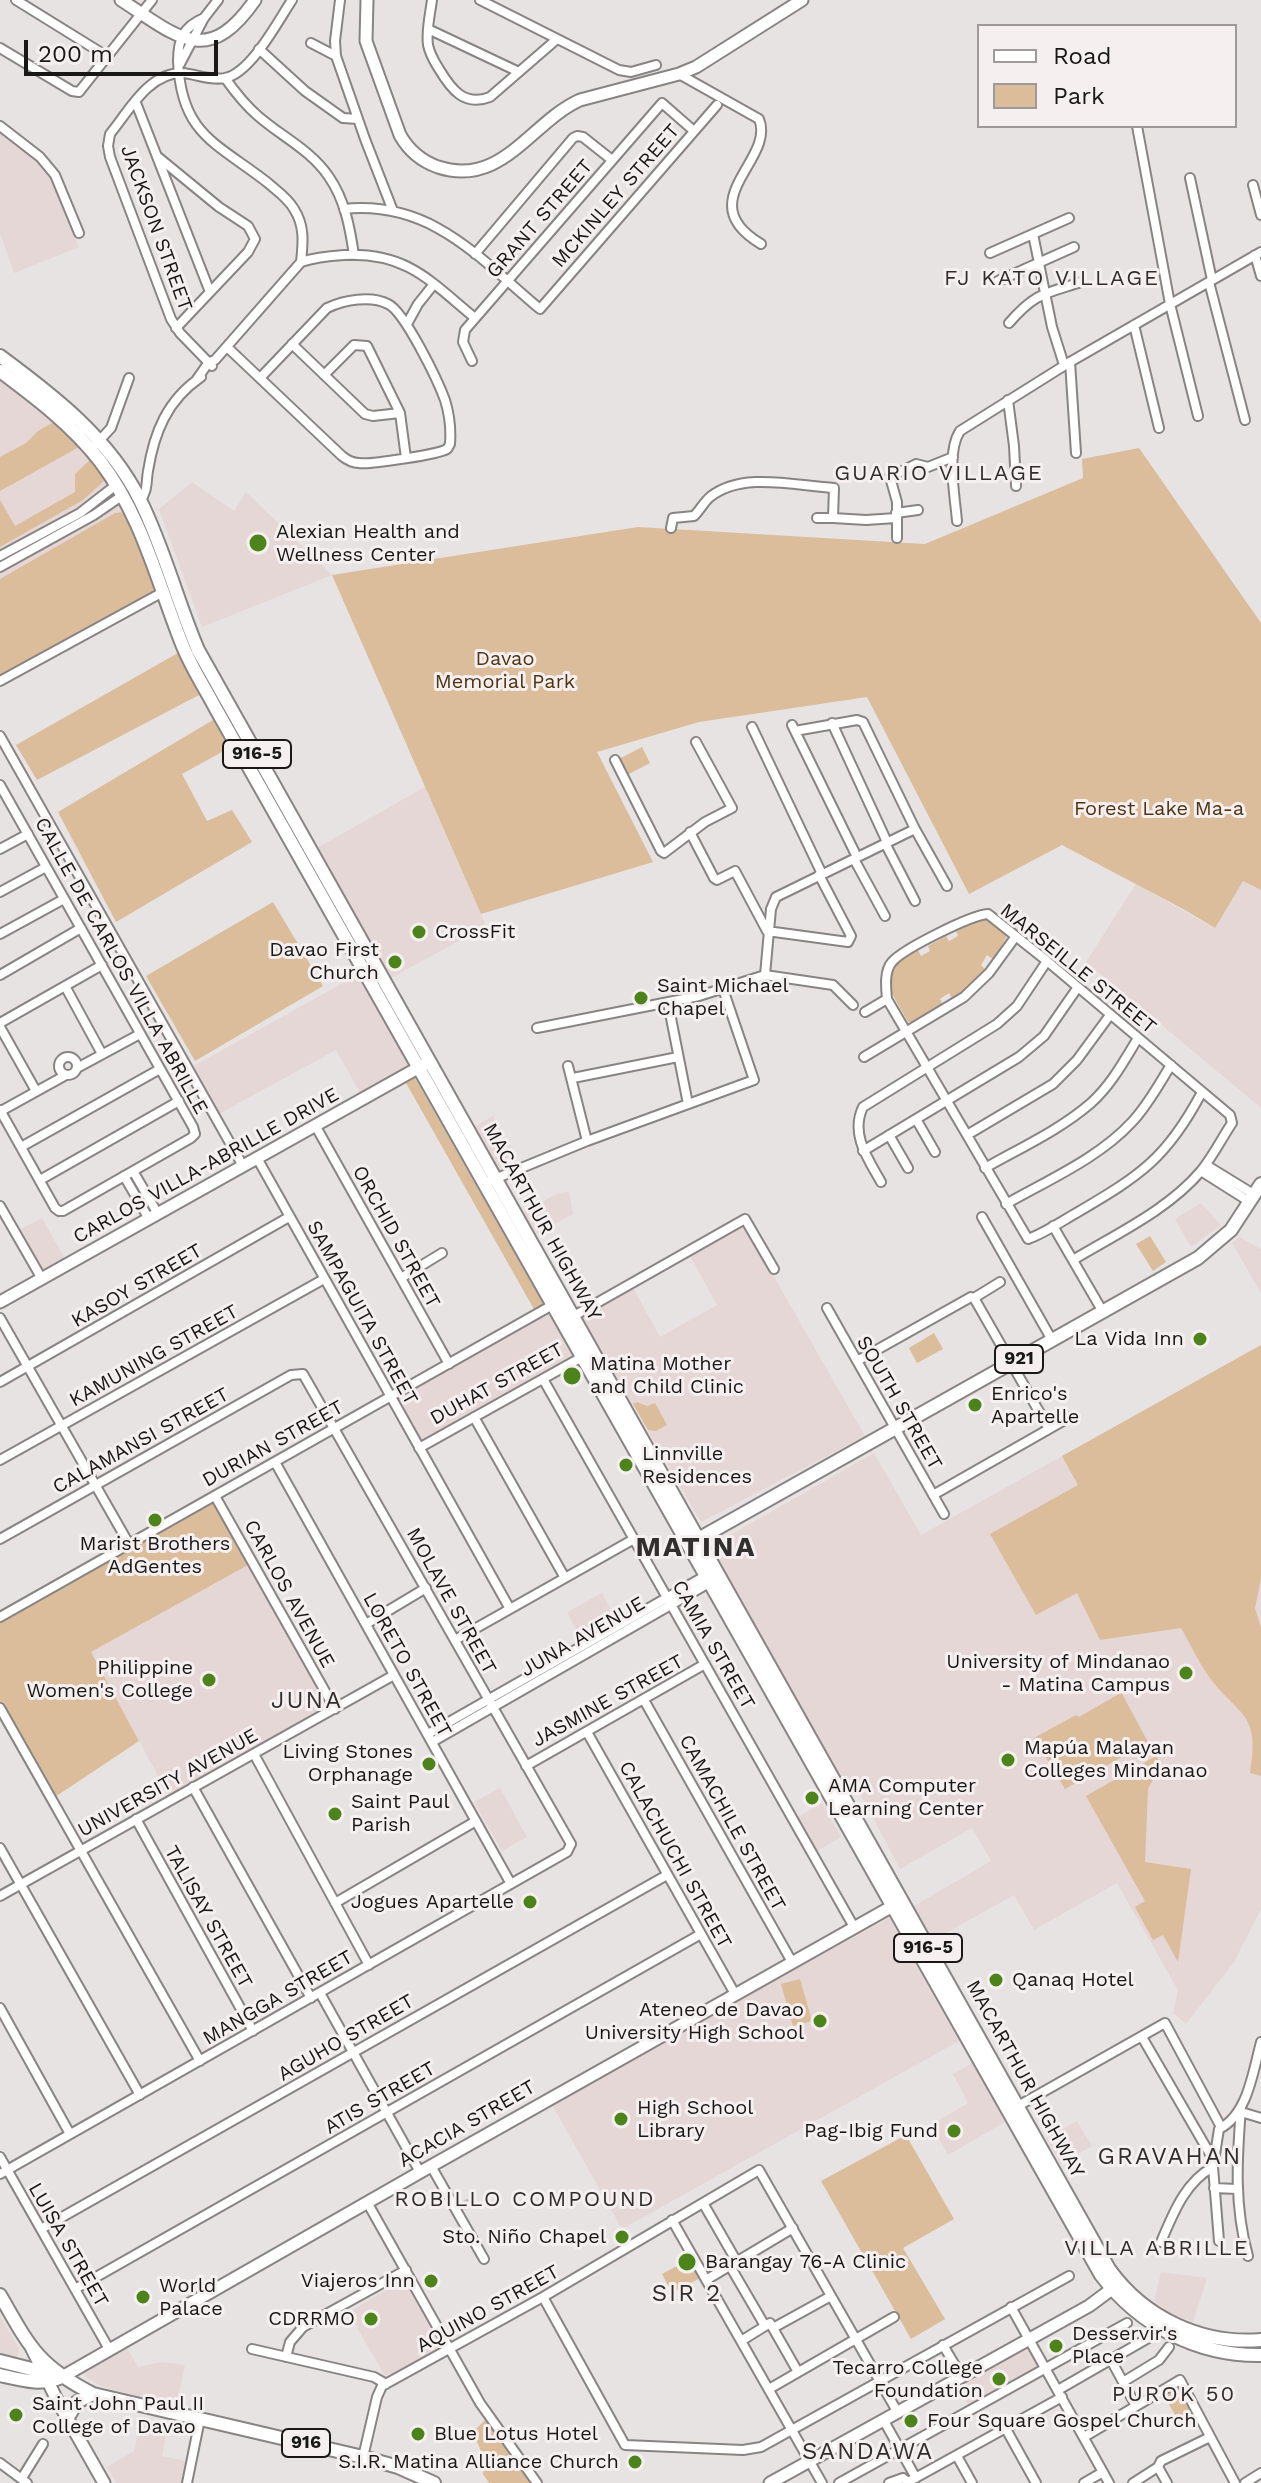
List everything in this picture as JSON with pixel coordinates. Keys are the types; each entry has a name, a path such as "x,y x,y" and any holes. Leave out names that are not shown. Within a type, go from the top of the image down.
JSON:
{"main road":[{"name":"MACARTHUR HIGHWAY","path":"0,356 20,378"},
{"name":"MACARTHUR HIGHWAY","path":"0,371 20,378 62,404 95,444 128,493 161,549 198,650 262,776"},
{"name":"MACARTHUR HIGHWAY","path":"128,493 186,654 262,776 834,1791 1018,2106 1117,2286 1176,2326 1212,2338 1261,2340"},
{"name":"921","path":"693,1542 1203,1254 1227,1234 1255,1194"},
{"name":"MACARTHUR HIGHWAY","path":"558,1302 572,1317 587,1354"},
{"name":"MACARTHUR HIGHWAY","path":"693,1542 707,1580 809,1747"},
{"name":"MACARTHUR HIGHWAY","path":"834,1791 891,1907 1092,2260 1138,2314 1173,2336 1226,2353 1261,2355"},
{"name":"916","path":"0,2295 31,2349 62,2377 93,2394 363,2457 398,2467 434,2483"},
{"path":"0,2361 44,2376 62,2377"},
{"path":"0,2375 32,2382 44,2376"},
{"path":"67,2419 75,2404 93,2394"}],"street":[{"path":"16,0 108,57"},
{"path":"121,0 187,39 208,40 234,27 255,0"},
{"path":"0,48 72,91 82,90 152,0"},
{"path":"218,0 204,18 189,26 187,39 178,46 178,70 186,105 198,129 218,148 281,194 296,210 304,234 301,262"},
{"path":"225,78 247,64 292,0"},
{"path":"340,0 336,56 393,211"},
{"path":"367,0 366,41 405,144 419,158 441,168 464,170 500,161 573,104 696,67 802,0"},
{"path":"432,0 428,29 432,58 451,87 466,99 477,101 490,97 557,39"},
{"path":"480,0 624,72 656,65"},
{"path":"428,29 519,72"},
{"path":"311,43 336,56"},
{"path":"259,49 317,100 343,118 358,119"},
{"path":"178,70 225,78 258,117 314,159 328,176 344,209 354,255"},
{"name":"JACKSON STREET","path":"178,70 151,83 110,134 108,146 176,328 212,363"},
{"path":"679,74 759,119 762,125 761,136 735,189 732,205 739,224 761,244"},
{"path":"136,103 210,292"},
{"name":"GRANT STREET","path":"475,318 662,103 694,131"},
{"name":"MCKINLEY STREET","path":"508,282 540,309 717,105"},
{"path":"0,126 48,165 65,196 79,233"},
{"path":"1137,128 1170,304 1198,416"},
{"path":"475,254 573,138 583,137 612,160"},
{"path":"158,157 219,207 248,226 254,234 255,243 176,328"},
{"path":"1190,178 1210,281 1245,420"},
{"path":"1253,185 1261,215"},
{"path":"344,209 393,211 429,222 508,282"},
{"path":"990,253 1069,218"},
{"path":"1033,234 1052,327 1067,364 1076,453"},
{"path":"998,281 1074,247"},
{"path":"957,521 953,457 955,440 960,431 1067,364 1258,254 1261,276"},
{"path":"0,556 22,550 94,515 143,482 161,420 301,262 317,257 354,255 402,262 475,318 465,330 463,338 472,361"},
{"path":"1009,323 1031,300 1081,282"},
{"path":"407,324 434,284"},
{"path":"227,347 260,378 349,460 364,464 406,458 445,450 451,440 444,398 407,324 399,312 386,302 369,299 342,303 322,312 260,378"},
{"path":"1134,325 1159,428"},
{"path":"292,344 365,414 382,416 400,413"},
{"path":"324,375 357,344 364,344 370,349 400,413 406,458"},
{"path":"95,444 114,421 129,378"},
{"path":"1008,400 1016,486"},
{"path":"897,538 897,502 890,477 916,464 928,467 953,457"},
{"path":"128,493 147,491 147,474"},
{"path":"671,528 673,518 694,516 713,495 758,481 834,488 833,518"},
{"path":"817,518 866,520 918,510"},
{"path":"0,567 22,550"},
{"path":"0,681 163,592"},
{"path":"885,916 794,728 861,721 947,886"},
{"path":"832,723 915,901"},
{"path":"690,832 714,878 717,880 735,871 763,927 769,932 843,943 851,940 752,727"},
{"path":"0,736 243,1166"},
{"path":"615,760 661,852 732,808 696,742"},
{"name":"CALLE DE CARLOS VILLA ABRILLE","path":"0,785 195,1134 61,1211 55,1208 0,1110"},
{"path":"0,808 10,802"},
{"path":"765,975 771,909 776,897 915,829"},
{"path":"0,849 28,834"},
{"path":"0,892 46,867"},
{"path":"0,934 64,899"},
{"name":"MARSEILLE STREET","path":"887,999 887,976 891,963 951,927 988,914 1232,1119 1204,1168 1167,1202 1073,1260"},
{"path":"0,975 81,928"},
{"path":"864,1057 973,989 1016,936"},
{"path":"881,1182 859,1139 861,1110 997,1024 1017,1006 1047,961"},
{"path":"36,1091 0,1025 102,965"},
{"path":"537,1028 668,1003 765,975 833,985 853,1005"},
{"path":"65,986 102,1054"},
{"path":"863,1151 1034,1046 1056,1021 1078,987"},
{"path":"490,1180 754,1080 723,989"},
{"path":"865,1012 887,999 1028,1239 1132,1179 1154,1162 1179,1132 1202,1092"},
{"path":"668,1003 688,1104"},
{"path":"967,1135 1053,1084 1077,1060 1110,1015"},
{"path":"0,1110 73,1074 77,1068 140,1034"},
{"path":"985,1168 1064,1123 1090,1103 1117,1073 1138,1038"},
{"path":"573,1078 678,1057"},
{"path":"66,1075 59,1067 62,1059 73,1058 77,1068"},
{"name":"CARLOS VILLA-ABRILLE DRIVE","path":"0,1302 425,1064"},
{"path":"1006,1204 1087,1157 1119,1134 1145,1106 1171,1065"},
{"path":"568,1066 587,1141"},
{"path":"21,1147 160,1069"},
{"path":"40,1180 179,1101"},
{"path":"916,1119 935,1152"},
{"name":"ORCHID STREET","path":"315,1125 449,1364"},
{"path":"889,1135 908,1168"},
{"name":"SAMPAGUITA STREET","path":"257,1158 510,1609"},
{"path":"1204,1168 1255,1194"},
{"path":"129,1174 153,1216"},
{"path":"0,1206 42,1279"},
{"name":"KASOY STREET","path":"0,1382 289,1217"},
{"path":"982,1217 1052,1340"},
{"path":"572,1317 745,1219 774,1269"},
{"path":"1053,1226 1103,1312"},
{"path":"401,1278 442,1253"},
{"name":"KAMUNING STREET","path":"0,1460 324,1279"},
{"path":"857,1361 1000,1282"},
{"path":"973,1297 1049,1429"},
{"name":"DURIAN STREET","path":"0,1617 558,1302"},
{"name":"SOUTH STREET","path":"827,1308 944,1514"},
{"path":"0,1318 129,1544"},
{"name":"DUHAT STREET","path":"419,1448 587,1354"},
{"name":"MOLAVE STREET","path":"299,1373 307,1378 570,1841 571,1848"},
{"name":"CALAMANSI STREET","path":"0,1539 299,1373"},
{"name":"CAMIA STREET","path":"543,1379 854,1927"},
{"path":"474,1417 565,1578"},
{"path":"933,1495 1070,1417"},
{"name":"LORETO STREET","path":"275,1462 511,1884"},
{"name":"CARLOS AVENUE","path":"215,1496 335,1709"},
{"path":"455,1640 634,1539"},
{"name":"JUNA AVENUE","path":"430,1738 707,1580"},
{"path":"366,1624 426,1588"},
{"name":"JASMINE STREET","path":"526,1766 705,1664"},
{"name":"UNIVERSITY AVENUE","path":"0,1896 394,1675"},
{"name":"CAMACHILE STREET","path":"644,1700 792,1962"},
{"path":"0,1708 200,2061"},
{"name":"CALACHUCHI STREET","path":"587,1732 735,1994"},
{"path":"254,1754 369,1965"},
{"path":"193,1787 311,1998"},
{"name":"TALISAY STREET","path":"136,1819 253,2031"},
{"path":"335,1903 476,1821"},
{"path":"0,1848 140,2095"},
{"name":"MANGGA STREET","path":"4,2172 571,1848"},
{"name":"AGUHO STREET","path":"41,2229 667,1875"},
{"name":"ACACIA STREET","path":"62,2377 891,1907"},
{"name":"ATIS STREET","path":"75,2289 701,1934"},
{"path":"320,1993 387,2112 425,2169 459,2208 485,2254"},
{"path":"0,2008 70,2134"},
{"path":"1018,2106 1165,2023 1221,2127"},
{"path":"1142,2037 1214,2164"},
{"path":"1248,2256 1240,2225 1237,2189 1241,2110 1261,2042"},
{"path":"1219,2241 1214,2164 1219,2129 1241,2110"},
{"path":"1241,2110 1261,2118"},
{"name":"LUISA STREET","path":"0,2157 4,2172 41,2229 109,2349"},
{"path":"1161,2242 1184,2194 1214,2164"},
{"name":"AQUINO STREET","path":"386,2384 543,2297 759,2170 793,2228"},
{"path":"1214,2188 1237,2189"},
{"path":"367,2202 492,2422 537,2483"},
{"path":"703,2203 733,2264 798,2372"},
{"path":"672,2220 822,2483"},
{"path":"706,2280 793,2228 898,2413"},
{"path":"286,2357 290,2342 303,2327 406,2270"},
{"path":"543,2297 625,2445 743,2450 761,2447 1069,2276"},
{"path":"770,2483 1030,2339 1117,2286"},
{"path":"741,2341 831,2296"},
{"path":"1011,2307 1109,2483"},
{"path":"769,2389 894,2317"},
{"path":"839,2483 1127,2323"},
{"path":"889,2483 903,2478 911,2481 1006,2429 1150,2337"},
{"path":"943,2345 962,2377"},
{"path":"1123,2382 1159,2360 1169,2347"},
{"path":"31,2349 104,2483"},
{"path":"252,2349 374,2377 386,2384 378,2393 363,2457"},
{"path":"1111,2360 1136,2406"},
{"path":"1084,2437 1180,2380 1235,2483"},
{"path":"187,2483 200,2419"},
{"path":"884,2421 900,2449 911,2481"},
{"path":"1006,2429 1036,2483"},
{"path":"1133,2483 1158,2467 1161,2461 1210,2437"},
{"path":"0,2463 24,2481 43,2444"},
{"path":"957,2456 972,2483"},
{"path":"1158,2467 1167,2483"},
{"path":"1084,2483 1103,2472"},
{"path":"1245,2483 1261,2473"}],"shaded area":[{"path":"0,132 36,158 58,191 79,247 14,273 0,233"},
{"path":"0,379 54,422 91,460 132,529 158,599 0,686"},
{"name":"Alexian Health and Wellness Center","path":"192,482 234,511 246,492 332,575 202,627 159,509"},
{"path":"425,787 486,926 391,978 317,848"},
{"path":"1243,881 1261,890 1261,1108 1086,962 1136,884 1214,928"},
{"path":"359,974 410,1066 361,1094 336,1050 217,1115 190,1068"},
{"path":"493,1116 519,1164 497,1172 472,1128"},
{"path":"569,1191 573,1214 534,1235 522,1213 554,1195"},
{"path":"1201,1203 1221,1225 1191,1247 1175,1219"},
{"path":"42,1218 66,1261 42,1275 17,1231"},
{"path":"744,1224 865,1436 701,1522 582,1317 633,1288 660,1337 717,1305 690,1256"},
{"path":"1239,1237 1261,1249 1261,1293 1232,1243"},
{"path":"549,1313 574,1357 422,1443 396,1398"},
{"path":"1261,1345 1261,1909 1234,1962 1186,2024 1173,2013 1178,1990 1117,1883 1034,1930 1014,1895 932,1941 912,1907 991,1861 972,1828 900,1869 856,1786 848,1790 711,1546 874,1453 921,1535"},
{"name":"Philippine Women's College","path":"248,1565 327,1708 169,1796 91,1652"},
{"path":"602,1593 618,1622 583,1642 567,1612"},
{"path":"500,1788 527,1837 502,1851 474,1802"},
{"path":"822,1803 841,1837 817,1851 798,1817"},
{"path":"889,1918 959,2041 622,2229 551,2103"},
{"path":"974,2062 1005,2122 948,2155 931,2125 968,2103 953,2074"},
{"path":"1077,2121 1092,2146 1061,2164 1046,2138"},
{"path":"1161,2272 1207,2278 1193,2322 1172,2314 1154,2301"},
{"path":"404,2280 440,2346 437,2351 401,2371 385,2376 348,2312"},
{"path":"0,2316 19,2348 15,2358 0,2356"},
{"name":"Tecarro College Foundation","path":"1030,2347 1042,2369 970,2409 958,2387"},
{"path":"127,2348 138,2367 161,2362 185,2365 176,2406 132,2396 99,2385 84,2376 86,2370"},
{"path":"141,2422 168,2426 162,2456 186,2461 181,2483 116,2483 107,2467 134,2451"}],"green space":[{"path":"54,422 79,447 0,491 0,457"},
{"name":"Davao Memorial Park","path":"1139,448 1261,623 1261,890 1243,881 1215,928 1062,845 969,894 867,697 699,722 597,752 653,862 481,914 332,575 638,527 925,544 1083,478 1082,459"},
{"path":"90,460 105,480 83,500 0,547 0,500 15,526 75,492 75,474"},
{"path":"124,512 155,591 0,676 0,579 115,513"},
{"path":"178,653 199,695 37,780 16,745"},
{"path":"213,720 229,748 182,774 207,821 232,810 252,842 116,922 58,812"},
{"path":"642,747 650,763 627,775 619,759"},
{"path":"273,902 323,986 195,1061 146,976"},
{"path":"989,918 1008,934 994,960 987,955 981,965 986,970 962,994 953,1000 949,993 940,999 943,1005 908,1022 891,992 891,968 899,959 918,950 921,956 930,951 928,946 946,936 949,941 958,936 956,931"},
{"path":"415,1078 544,1305 535,1311 406,1083"},
{"path":"1150,1236 1166,1262 1153,1271 1136,1244"},
{"path":"934,1333 943,1349 917,1363 909,1348"},
{"path":"1261,1345 1261,1578 1255,1608 1261,1628 1261,1776 1250,1773 1253,1753 1250,1726 1209,1677 1181,1628 1100,1640 1077,1593 1036,1615 990,1534 1078,1485 1062,1456"},
{"path":"637,1402 647,1406 655,1403 667,1425 656,1431 648,1430 633,1404"},
{"path":"213,1502 248,1565 91,1652 139,1741 55,1797 0,1702 0,1621"},
{"path":"1120,1690 1148,1742 1065,1789 1034,1738 1076,1715 1079,1717 1119,1694"},
{"path":"1156,1756 1161,1765 1148,1789 1145,1862 1191,1869 1178,1962 1163,1935 1153,1940 1135,1907 1145,1901 1086,1796"},
{"path":"800,1979 812,2021 793,2026 781,1984"},
{"path":"906,2135 954,2219 903,2248 945,2319 911,2339 821,2181"},
{"path":"690,2259 700,2278 672,2293 662,2274"},
{"path":"1176,2386 1191,2413 1178,2420 1163,2394"},
{"path":"486,2419 533,2483 489,2483 483,2474 485,2461 473,2432"}],"tunnel":[{"path":"463,2206 473,2200"}],"place":[{"name":"Alexian Health and Wellness Center","path":"258,543"},
{"name":"CrossFit","path":"419,932"},
{"name":"Davao First Church","path":"395,962"},
{"name":"Saint Michael Chapel","path":"641,998"},
{"name":"La Vida Inn","path":"1200,1339"},
{"name":"Matina Mother and Child Clinic","path":"572,1376"},
{"name":"Enrico's Apartelle","path":"975,1405"},
{"name":"Linnville Residences","path":"626,1465"},
{"name":"Marist Brothers AdGentes","path":"155,1520"},
{"name":"University of Mindanao - Matina Campus","path":"1186,1673"},
{"name":"Philippine Women's College","path":"209,1680"},
{"name":"Mapúa Malayan Colleges Mindanao","path":"1008,1760"},
{"name":"Living Stones Orphanage","path":"429,1764"},
{"name":"AMA Computer Learning Center","path":"812,1798"},
{"name":"Saint Paul Parish","path":"335,1814"},
{"name":"Jogues Apartelle","path":"530,1902"},
{"name":"Qanaq Hotel","path":"996,1980"},
{"name":"Ateneo de Davao University High School","path":"820,2021"},
{"name":"High School Library","path":"621,2119"},
{"name":"Pag-Ibig Fund","path":"954,2131"},
{"name":"Sto. Niño Chapel","path":"622,2237"},
{"name":"Barangay 76-A Clinic","path":"687,2262"},
{"name":"Viajeros Inn","path":"431,2281"},
{"name":"World Palace","path":"143,2297"},
{"name":"CDRRMO","path":"371,2319"},
{"name":"Desservir's Place","path":"1056,2346"},
{"name":"Tecarro College Foundation","path":"999,2379"},
{"name":"Saint John Paul II College of Davao","path":"16,2415"},
{"name":"Four Square Gospel Church","path":"911,2421"},
{"name":"Blue Lotus Hotel","path":"418,2434"},
{"name":"S.I.R. Matina Alliance Church","path":"635,2462"}],"district":[{"name":"FJ KATO VILLAGE","path":"1052,279"},
{"name":"GUARIO VILLAGE","path":"939,474"},
{"name":"MATINA","path":"696,1548"},
{"name":"JUNA","path":"307,1701"},
{"name":"GRAVAHAN","path":"1170,2157"},
{"name":"ROBILLO COMPOUND","path":"525,2200"},
{"name":"VILLA ABRILLE","path":"1157,2249"},
{"name":"SIR 2","path":"687,2294"},
{"name":"PUROK 50","path":"1174,2395"},
{"name":"SANDAWA","path":"868,2452"}],"park label":[{"name":"Forest Lake Ma-a","path":"1159,809"}]}
